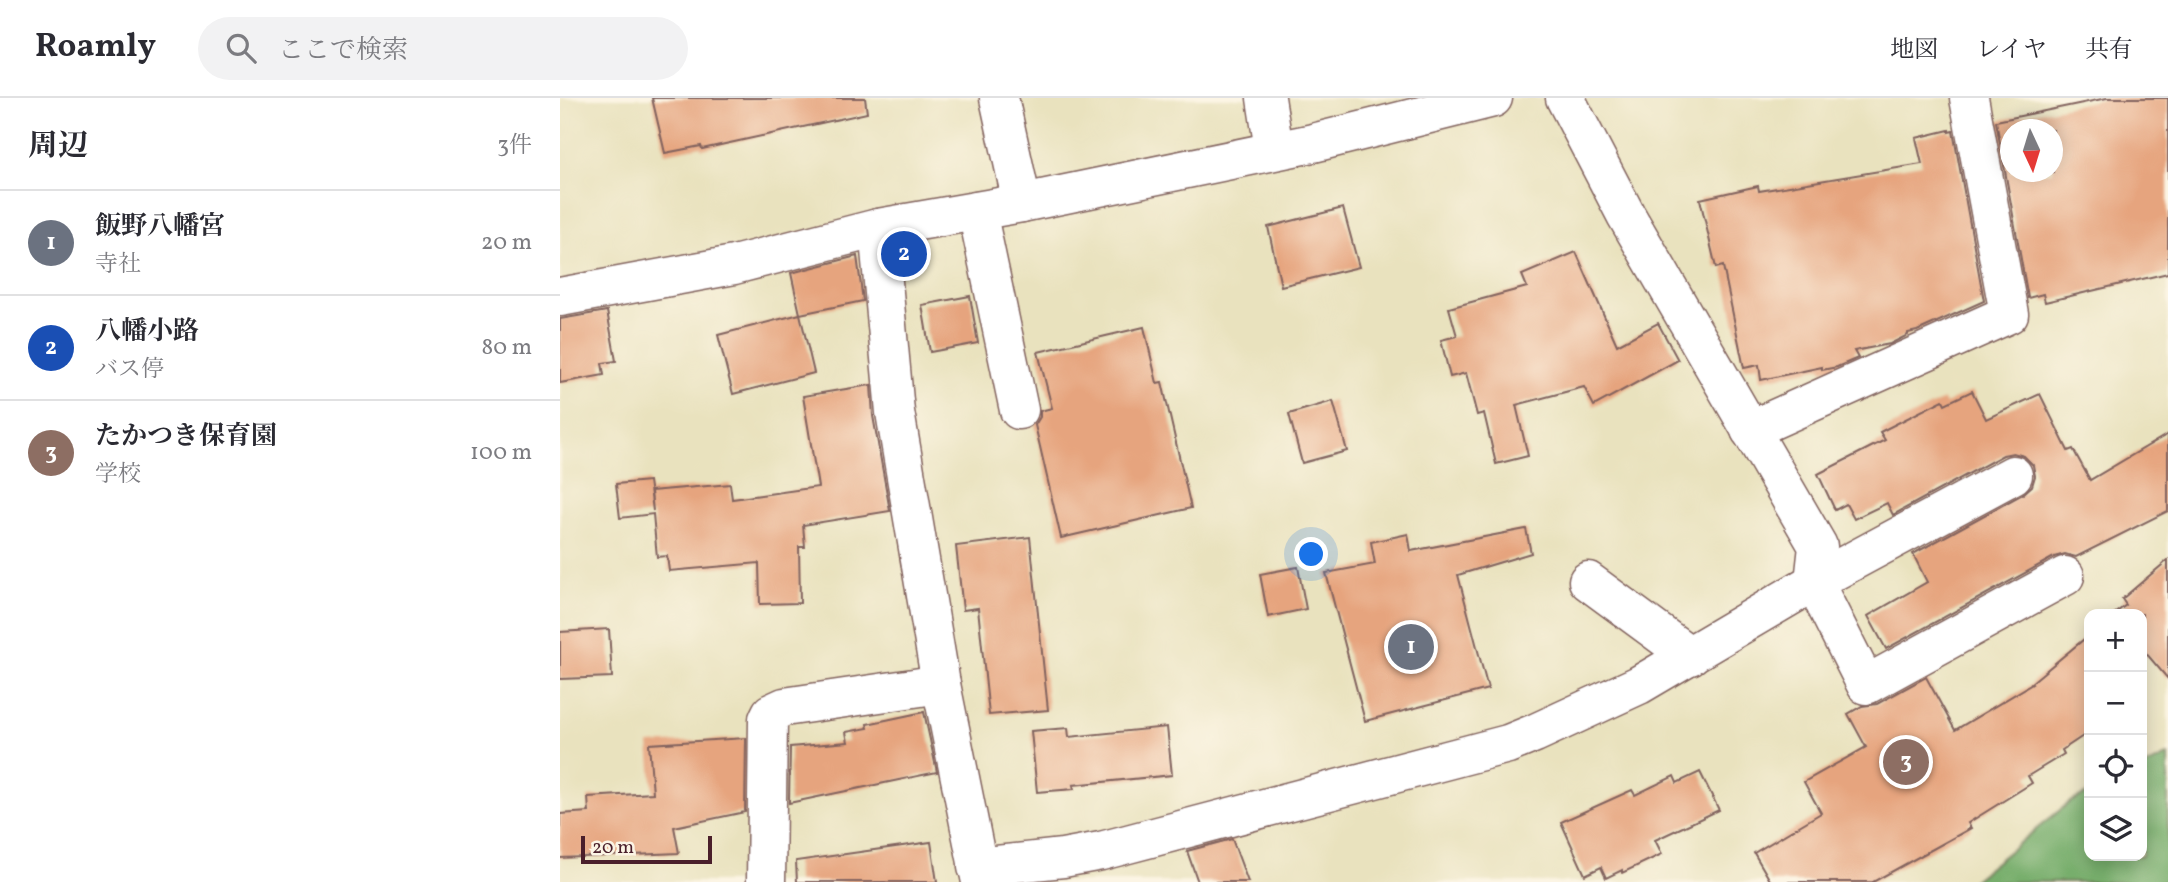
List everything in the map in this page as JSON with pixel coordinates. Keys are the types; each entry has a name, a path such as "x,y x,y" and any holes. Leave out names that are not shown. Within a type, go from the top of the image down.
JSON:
{"street":[{"path":"999,98 1022,203"},
{"path":"1266,98 1274,150"},
{"path":"560,297 734,265 878,228 1022,203 1313,143 1493,98"},
{"path":"1565,98 1626,215 1818,546 1814,582 1866,685 2065,576"},
{"path":"1750,430 2009,314 1969,98"},
{"path":"977,211 1019,410"},
{"path":"878,228 895,412 940,684 979,874 1101,851 1508,744 1639,685 1814,582 2013,475"},
{"path":"1588,581 1690,656"},
{"path":"766,882 768,719 771,713 784,706 940,684"}],"green space":[{"path":"2168,755 2168,882 1971,882 2070,802 2084,795 2084,861 2147,861 2147,766"}],"building":[{"path":"652,98 865,98 867,113 702,149 701,146 665,153"},
{"path":"2107,98 2168,98 2168,273 2045,302 2043,294 2028,298 2007,182 2063,182 2063,119 2006,119"},
{"path":"2000,120 2000,143 1996,121"},
{"path":"1953,131 1984,301 1908,333 1890,344 1854,351 1858,358 1837,367 1822,370 1822,367 1761,380 1759,365 1744,368 1723,266 1716,268 1700,199 1758,186 1759,191 1922,164 1916,138"},
{"path":"1343,208 1359,267 1281,286 1268,227"},
{"path":"1576,252 1617,345 1658,323 1678,360 1594,406 1584,387 1516,405 1528,456 1496,464 1484,413 1477,415 1466,373 1450,377 1441,340 1457,336 1449,308 1527,287 1522,275"},
{"path":"857,256 863,301 800,314 791,273"},
{"path":"970,296 978,343 930,352 922,305"},
{"path":"607,311 616,361 602,363 604,375 560,383 560,319"},
{"path":"800,314 814,373 733,394 718,335"},
{"path":"1144,327 1157,383 1162,382 1191,508 1061,538 1035,425 1040,411 1052,408 1038,352"},
{"path":"871,385 873,416 890,511 803,525 805,547 799,547 800,603 760,604 759,563 669,571 667,556 657,557 653,514 620,518 616,484 649,481 653,511 651,491 730,484 732,499 818,487 803,396"},
{"path":"1972,391 1986,419 2040,394 2068,451 2073,449 2090,480 2168,434 2168,511 2076,557 2065,554 2054,557 1886,649 1868,616 1927,582 1913,554 2023,494 2032,486 2035,476 2033,465 2024,456 2013,453 2003,455 1893,515 1887,503 1854,519 1846,504 1835,510 1818,474 1885,440 1880,432 1943,400 1945,404"},
{"path":"1333,401 1347,451 1302,463 1289,414"},
{"path":"1526,529 1531,553 1458,575 1488,689 1365,721 1326,573 1375,564 1371,542 1408,534 1411,551"},
{"path":"1030,537 1048,710 989,715 978,608 963,610 956,546"},
{"path":"2168,560 2168,679 2147,654 2147,609 2121,609 2126,605 2122,599"},
{"path":"1298,567 1306,609 1268,617 1260,574"},
{"path":"609,629 612,677 560,679 560,632"},
{"path":"2084,639 2084,735 2062,750 2064,754 2028,776 2032,783 1968,823 1971,828 1873,882 1771,882 1754,853 1821,813 1804,782 1866,747 1848,714 1862,706 1877,704 1926,677 1955,730 2031,683"},
{"path":"924,712 937,772 789,803 790,747 848,742 846,732 868,728 867,724"},
{"path":"1167,727 1172,775 1073,785 1074,789 1037,792 1031,731 1068,728 1069,737"},
{"path":"746,738 745,812 674,827 679,853 560,858 560,814 589,812 588,797 653,793 649,744"},
{"path":"1700,772 1719,810 1655,840 1662,854 1606,878 1601,867 1585,875 1561,822 1632,790 1635,795 1674,776 1677,783"},
{"path":"1232,839 1248,882 1198,882 1187,851"},
{"path":"931,842 937,882 797,882 796,861"}],"place":[{"name":"八幡小路","path":"904,254"},
{"name":"飯野八幡宮","path":"1411,647"},
{"name":"たかつき保育園","path":"1906,762"}]}
